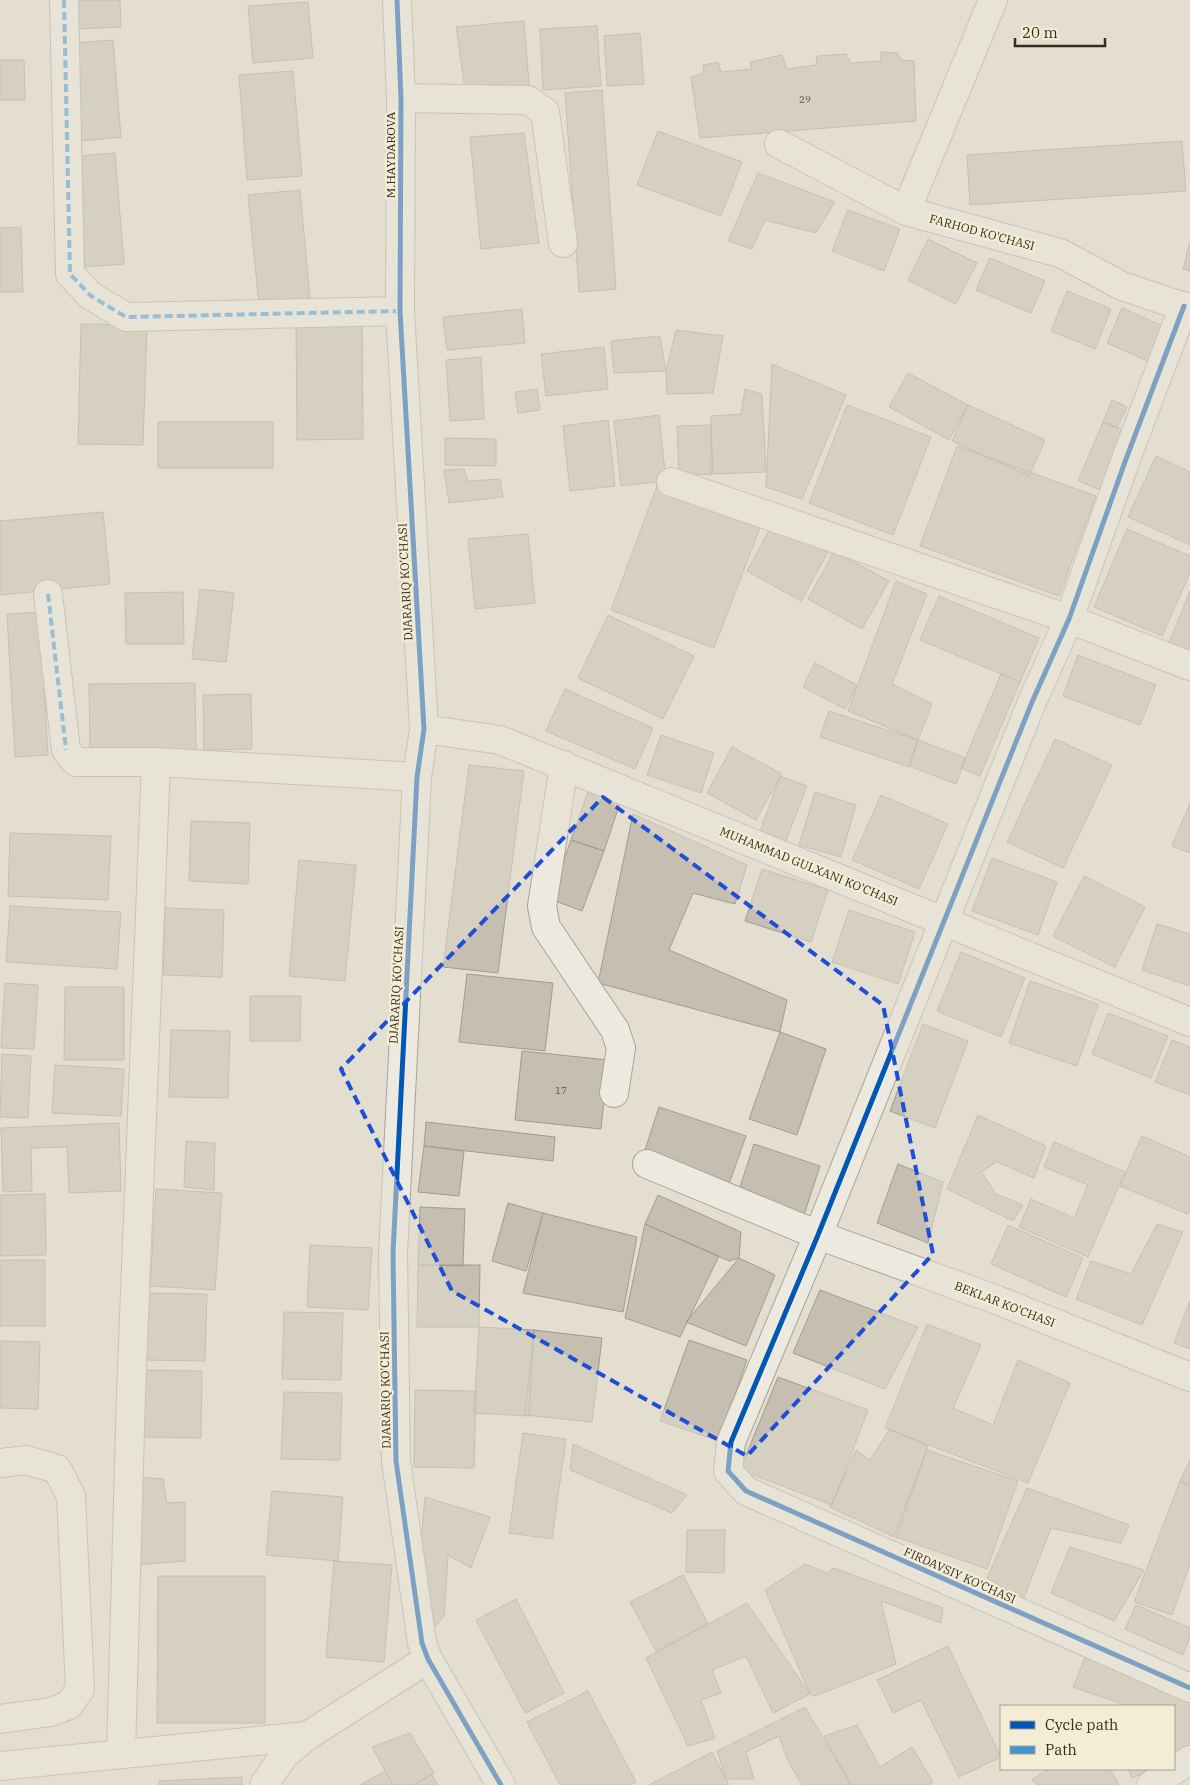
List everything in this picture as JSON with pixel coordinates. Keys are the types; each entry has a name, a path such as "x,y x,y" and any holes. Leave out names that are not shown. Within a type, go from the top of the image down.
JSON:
{"street":[{"path":"64,0 70,274 91,296 126,317 400,310"},
{"name":"M.HAYDAROVA","path":"397,0 400,98 400,310"},
{"path":"906,212 993,0"},
{"path":"400,98 528,100 545,112 563,243"},
{"name":"FARHOD KO'CHASI","path":"779,144 906,212 1060,253 1122,286 1187,307"},
{"path":"818,1235 1032,702 1069,619 1126,458 1187,307"},
{"name":"DJARARIQ KO'CHASI","path":"400,310 424,729 416,776 394,1233 396,1461 422,1642 428,1659 501,1785"},
{"path":"671,482 1069,619 1190,666"},
{"path":"48,594 66,750 76,762 156,762 416,776"},
{"name":"MUHAMMAD GULXANI KO'CHASI","path":"424,729 500,740 1190,1022"},
{"path":"121,1754 131,1394 156,762"},
{"path":"564,766 542,906 546,927 615,1030 621,1048 614,1093"},
{"name":"BEKLAR KO'CHASI","path":"648,1164 818,1235 997,1300 1190,1377"},
{"name":"FIRDAVSIY KO'CHASI","path":"818,1235 731,1442 728,1471 746,1491 1190,1688"},
{"path":"0,1463 26,1460 57,1469 71,1496 80,1689 69,1705 51,1712 0,1719"},
{"path":"264,1785 284,1756 307,1736 428,1659"},
{"path":"0,1766 307,1736"},
{"path":"1175,1770 1190,1760"},
{"path":"1151,1785 1174,1770"}],"highlighted area":[{"path":"603,797 883,1005 933,1254 747,1456 452,1291 341,1069"}],"building":[{"path":"77,0 120,0 121,27 78,29"},
{"path":"308,2 313,58 253,63 248,6"},
{"path":"524,21 529,85 466,96 456,27"},
{"path":"597,26 601,86 543,90 540,29"},
{"path":"640,33 644,84 607,86 604,36"},
{"path":"113,40 121,137 82,141 74,43"},
{"path":"881,52 897,53 901,60 914,61 916,121 700,138 691,77 704,73 703,65 718,62 721,72 752,69 750,62 782,55 787,69 816,65 817,56 846,54 851,63 881,61"},
{"path":"0,60 24,60 25,100 0,100"},
{"path":"293,71 302,176 247,180 239,75"},
{"path":"602,90 616,289 579,292 565,93"},
{"path":"658,131 742,162 721,216 637,185"},
{"path":"524,133 539,243 481,249 470,137"},
{"path":"1182,141 1186,191 970,205 967,155"},
{"path":"115,153 124,264 85,267 76,156"},
{"path":"758,173 835,202 816,233 765,220 752,249 728,241"},
{"path":"300,190 310,298 259,304 248,195"},
{"path":"848,210 900,229 884,271 832,251"},
{"path":"21,227 23,292 0,292 0,228"},
{"path":"928,239 977,263 956,304 908,280"},
{"path":"1190,242 1190,271 1183,269"},
{"path":"990,258 1045,281 1031,313 976,290"},
{"path":"1067,291 1111,309 1095,349 1051,331"},
{"path":"1122,308 1168,328 1152,363 1107,343"},
{"path":"522,309 525,343 447,350 443,317"},
{"path":"362,316 363,439 297,440 296,317"},
{"path":"81,324 147,325 143,445 78,444"},
{"path":"676,330 723,336 713,393 667,394 666,371"},
{"path":"660,336 666,371 614,373 611,341"},
{"path":"604,347 608,389 546,396 541,354"},
{"path":"481,357 484,419 450,421 446,360"},
{"path":"772,364 846,395 802,499 766,487"},
{"path":"908,373 968,405 949,440 889,407"},
{"path":"537,389 540,410 518,413 515,392"},
{"path":"745,389 762,394 766,472 711,474 711,416 741,414"},
{"path":"1112,400 1127,407 1117,428 1103,422"},
{"path":"847,405 931,437 893,535 809,503"},
{"path":"968,405 1045,440 1029,476 952,441"},
{"path":"659,415 666,481 621,486 614,421"},
{"path":"608,420 615,486 570,491 563,426"},
{"path":"158,422 273,422 273,468 158,468"},
{"path":"1103,422 1131,433 1106,492 1078,481"},
{"path":"711,425 713,474 679,476 677,426"},
{"path":"445,438 496,439 496,466 445,465"},
{"path":"957,446 1096,496 1059,596 920,546"},
{"path":"1156,456 1190,472 1190,545 1128,517"},
{"path":"464,469 468,481 500,479 503,497 449,503 444,470"},
{"path":"657,486 761,525 714,648 611,610"},
{"path":"103,512 110,584 0,595 0,521"},
{"path":"773,523 828,552 801,601 747,571"},
{"path":"1127,529 1190,556 1190,573 1162,636 1094,607"},
{"path":"528,534 535,603 475,609 468,539"},
{"path":"834,551 889,581 862,629 808,599"},
{"path":"896,581 927,594 892,684 932,704 918,740 848,711"},
{"path":"200,589 234,593 226,662 192,659"},
{"path":"1190,591 1190,652 1169,643"},
{"path":"183,592 184,644 126,644 125,593"},
{"path":"939,596 1039,638 1020,682 920,640"},
{"path":"40,612 48,755 15,757 7,614"},
{"path":"608,615 694,656 663,719 578,678"},
{"path":"1078,655 1156,685 1140,725 1063,696"},
{"path":"815,663 857,685 845,709 803,687"},
{"path":"1001,674 1020,682 980,776 961,768"},
{"path":"195,683 196,753 90,754 89,684"},
{"path":"565,689 653,728 635,769 546,731"},
{"path":"251,694 252,749 204,750 203,695"},
{"path":"829,711 918,740 909,767 820,737"},
{"path":"661,735 714,753 701,793 647,775"},
{"path":"1055,739 1112,765 1063,868 1007,842"},
{"path":"918,740 966,758 956,784 909,766"},
{"path":"732,747 782,774 756,820 707,793"},
{"path":"469,765 524,771 498,973 443,967"},
{"path":"780,776 807,786 785,843 759,834"},
{"path":"588,792 620,803 604,851 571,840"},
{"path":"815,792 856,805 841,857 799,845"},
{"path":"881,795 948,824 919,889 852,860"},
{"path":"1190,803 1190,853 1172,846"},
{"path":"633,814 747,865 735,904 693,893 669,950 787,1000 780,1032 598,983"},
{"path":"191,821 250,823 248,884 189,881"},
{"path":"10,833 111,836 108,900 8,896"},
{"path":"571,840 604,851 582,911 550,899"},
{"path":"992,858 1057,882 1038,935 972,911"},
{"path":"299,860 356,865 345,981 289,976"},
{"path":"762,869 828,890 811,942 745,921"},
{"path":"1084,876 1145,907 1115,967 1053,936"},
{"path":"10,906 121,912 117,969 6,962"},
{"path":"165,908 224,910 222,977 163,975"},
{"path":"849,910 915,932 898,984 832,962"},
{"path":"1157,924 1190,934 1190,986 1142,970"},
{"path":"961,952 1025,978 1001,1037 937,1011"},
{"path":"467,974 553,983 545,1051 459,1042"},
{"path":"1030,981 1098,1004 1077,1066 1009,1043"},
{"path":"5,983 38,985 34,1049 1,1048"},
{"path":"65,987 124,987 124,1060 64,1060"},
{"path":"250,996 301,996 300,1041 250,1041"},
{"path":"1108,1013 1168,1036 1151,1078 1092,1054"},
{"path":"923,1024 968,1041 935,1128 890,1111"},
{"path":"171,1030 230,1031 228,1098 169,1097"},
{"path":"780,1032 826,1049 797,1135 749,1119"},
{"path":"1172,1040 1190,1047 1190,1095 1155,1082"},
{"path":"522,1051 608,1060 601,1129 515,1120"},
{"path":"2,1054 31,1056 28,1118 0,1117"},
{"path":"55,1065 124,1069 121,1116 52,1113"},
{"path":"659,1107 746,1136 729,1184 643,1156"},
{"path":"978,1115 1046,1146 1034,1178 997,1162 981,1172 996,1194 1023,1205 1013,1221 947,1189"},
{"path":"426,1122 555,1137 553,1161 424,1146"},
{"path":"119,1123 121,1191 69,1193 67,1147 31,1148 32,1191 3,1192 1,1128"},
{"path":"1142,1136 1190,1157 1190,1209 1188,1214 1120,1186"},
{"path":"186,1141 215,1143 214,1190 184,1187"},
{"path":"1054,1142 1125,1172 1088,1257 1019,1227 1031,1199 1074,1218 1088,1185 1044,1167"},
{"path":"754,1144 820,1166 803,1218 737,1196"},
{"path":"424,1146 464,1151 459,1196 418,1192"},
{"path":"898,1164 943,1182 928,1243 877,1223"},
{"path":"156,1189 222,1193 215,1290 150,1286"},
{"path":"45,1194 46,1255 0,1256 0,1195"},
{"path":"658,1195 741,1232 739,1258 729,1261 645,1224"},
{"path":"508,1203 543,1213 526,1271 492,1261"},
{"path":"420,1207 465,1209 463,1266 418,1265"},
{"path":"543,1213 637,1237 623,1312 523,1293"},
{"path":"645,1224 719,1256 680,1337 625,1318"},
{"path":"1157,1224 1183,1232 1142,1325 1076,1299 1091,1261 1131,1274"},
{"path":"1008,1225 1083,1258 1066,1297 991,1264"},
{"path":"310,1245 372,1248 368,1310 307,1307"},
{"path":"739,1258 775,1275 746,1346 686,1322"},
{"path":"0,1260 45,1260 45,1326 0,1326"},
{"path":"418,1265 480,1265 479,1327 417,1327"},
{"path":"820,1290 918,1327 885,1389 793,1353"},
{"path":"148,1293 207,1294 205,1361 146,1360"},
{"path":"1190,1301 1190,1349 1174,1343"},
{"path":"284,1312 343,1313 341,1380 282,1379"},
{"path":"927,1324 981,1345 953,1408 993,1425 1018,1360 1070,1383 1028,1483 885,1428"},
{"path":"479,1327 534,1330 529,1416 474,1413"},
{"path":"534,1330 602,1338 592,1422 525,1415"},
{"path":"689,1340 747,1360 719,1441 660,1421"},
{"path":"0,1341 40,1342 38,1409 0,1408"},
{"path":"143,1370 202,1371 201,1438 142,1437"},
{"path":"778,1377 868,1410 832,1505 740,1470"},
{"path":"415,1390 476,1391 474,1468 414,1467"},
{"path":"284,1392 342,1393 340,1460 281,1459"},
{"path":"890,1429 928,1446 894,1537 830,1507 856,1450 870,1460"},
{"path":"523,1433 566,1439 552,1539 509,1533"},
{"path":"573,1444 687,1495 672,1513 570,1470"},
{"path":"927,1450 1018,1481 987,1569 896,1537"},
{"path":"1190,1460 1190,1486 1180,1481"},
{"path":"133,1477 163,1479 167,1503 185,1502 185,1561 133,1565"},
{"path":"1180,1481 1190,1486 1190,1564 1172,1615 1134,1602"},
{"path":"1027,1488 1129,1525 1121,1543 1051,1528 1023,1600 987,1578"},
{"path":"272,1491 343,1497 338,1561 266,1555"},
{"path":"425,1497 490,1517 471,1568 448,1555 444,1616 427,1636 417,1589"},
{"path":"687,1530 725,1530 724,1573 686,1572"},
{"path":"1070,1547 1144,1570 1114,1621 1051,1593"},
{"path":"334,1561 392,1565 384,1662 326,1657"},
{"path":"805,1564 827,1573 834,1568 943,1608 941,1623 881,1601 896,1664 815,1696 810,1694 765,1590"},
{"path":"683,1575 708,1624 656,1651 630,1602"},
{"path":"158,1576 265,1576 265,1723 157,1723"},
{"path":"516,1599 564,1693 525,1713 476,1620"},
{"path":"747,1603 810,1694 773,1713 746,1656 712,1670 721,1693 701,1700 715,1738 688,1746 646,1658"},
{"path":"1136,1605 1190,1628 1190,1637 1183,1655 1125,1629"},
{"path":"948,1646 1000,1757 959,1777 921,1700 893,1713 877,1680"},
{"path":"1086,1655 1190,1696 1190,1752 1179,1755 1175,1745 1175,1705 1125,1705 1073,1687"},
{"path":"588,1691 636,1782 631,1785 560,1785 527,1722"},
{"path":"805,1707 851,1785 802,1785 788,1761 779,1736 746,1752 754,1779 726,1779 717,1751"},
{"path":"857,1725 880,1767 912,1747 933,1782 928,1785 851,1785 824,1736"},
{"path":"410,1733 434,1773 412,1785 393,1785 372,1747"},
{"path":"712,1752 729,1785 649,1785"},
{"path":"1048,1770 1111,1770 1119,1785 1036,1785 1032,1779"},
{"path":"1128,1770 1149,1770 1132,1778"},
{"path":"385,1771 393,1785 360,1785"},
{"path":"432,1775 438,1785 414,1785"},
{"path":"242,1777 242,1785 159,1785 159,1781"}],"marked path":[{"path":"64,0 70,274 91,296 126,317 400,311"},
{"path":"48,594 66,750"}],"cycle path":[{"path":"397,0 401,98 400,311 424,729 417,777 393,1253 396,1461 422,1643 428,1659 501,1785"},
{"path":"1184,306 1126,459 1069,619 1032,702 818,1235 731,1442 728,1471 746,1491 1190,1688"}]}
